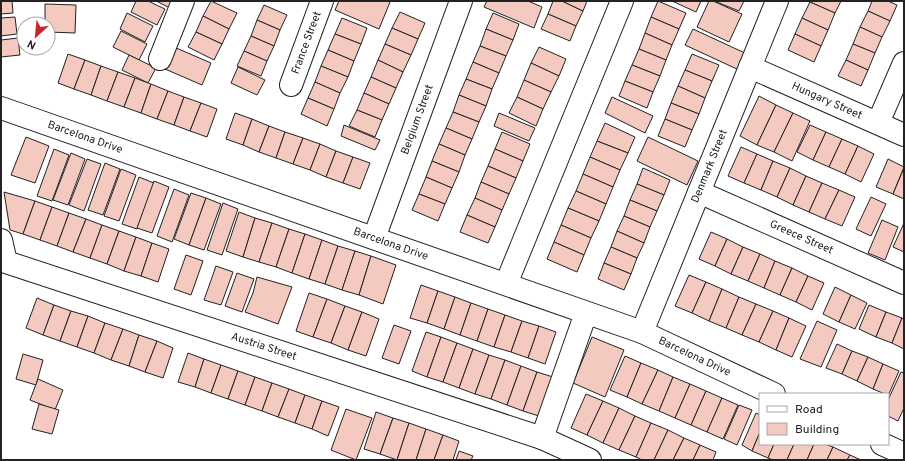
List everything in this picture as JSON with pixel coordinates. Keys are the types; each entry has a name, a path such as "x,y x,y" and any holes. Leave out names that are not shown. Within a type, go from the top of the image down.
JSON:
{"street":[{"path":"160,59 183,1"},
{"name":"France Street","path":"291,85 322,1"},
{"name":"Belgium Street","path":"374,238 461,1"},
{"path":"506,284 622,1"},
{"name":"Denmark Street","path":"642,332 778,1"},
{"path":"878,123 904,63"},
{"name":"Hungary Street","path":"750,67 904,135"},
{"name":"Barcelona Drive","path":"1,108 642,332 772,393"},
{"name":"Greece Street","path":"699,192 904,284"},
{"name":"Austria Street","path":"1,240 6,262 542,438 590,460"},
{"path":"542,438 586,313"},
{"path":"884,445 904,454"}],"building":[{"path":"1,1 12,1 13,13 1,14"},
{"path":"136,1 148,1 165,9 157,25 131,12"},
{"path":"156,1 176,1 172,9"},
{"path":"211,1 237,13 229,29 203,16"},
{"path":"339,1 390,2 379,29 335,10"},
{"path":"487,1 528,1 542,7 534,28 484,7"},
{"path":"553,1 562,1 583,11 576,26 548,14"},
{"path":"562,1 587,1 583,11"},
{"path":"658,1 686,13 679,29 651,17"},
{"path":"672,1 701,1 696,12"},
{"path":"709,1 713,1 742,14 729,42 697,27"},
{"path":"714,1 744,1 739,11"},
{"path":"810,1 841,1 835,13"},
{"path":"872,1 888,1 897,5 890,21 868,11"},
{"path":"810,2 835,13 828,30 802,18"},
{"path":"45,4 76,5 75,33 56,32 56,16 45,16"},
{"path":"264,5 287,15 280,30 257,20"},
{"path":"868,11 890,21 882,37 860,27"},
{"path":"400,12 425,23 418,39 392,28"},
{"path":"127,13 153,26 145,42 120,29"},
{"path":"493,13 519,24 513,40 486,29"},
{"path":"548,14 576,26 570,41 541,29"},
{"path":"203,16 229,29 222,44 196,32"},
{"path":"15,17 16,34 1,36 1,18"},
{"path":"651,17 679,29 672,45 645,33"},
{"path":"342,18 367,28 361,44 335,34"},
{"path":"802,18 828,30 821,46 795,34"},
{"path":"257,20 280,30 274,46 251,36"},
{"path":"860,27 882,37 875,53 853,44"},
{"path":"392,28 418,39 411,55 385,44"},
{"path":"486,29 513,40 506,56 480,46"},
{"path":"693,29 747,54 739,70 685,45"},
{"path":"121,31 147,44 139,60 113,47"},
{"path":"196,32 222,44 214,60 188,47"},
{"path":"645,33 672,45 666,60 639,49"},
{"path":"335,34 361,44 354,61 328,50"},
{"path":"795,34 821,46 814,62 788,50"},
{"path":"251,36 274,46 267,61 244,51"},
{"path":"16,38 16,55 1,57 1,40"},
{"path":"385,44 411,55 403,72 378,60"},
{"path":"853,44 875,53 868,70 846,60"},
{"path":"480,46 506,56 499,73 473,62"},
{"path":"174,47 211,63 202,85 165,69"},
{"path":"539,47 566,59 559,76 531,63"},
{"path":"639,49 666,60 660,76 632,65"},
{"path":"328,50 354,61 348,77 321,66"},
{"path":"244,51 267,61 261,76 237,66"},
{"path":"68,54 85,60 74,89 58,83"},
{"path":"692,54 719,65 712,81 685,70"},
{"path":"129,55 156,68 148,83 122,70"},
{"path":"85,60 101,66 91,95 74,89"},
{"path":"378,60 403,72 396,88 371,77"},
{"path":"846,60 868,70 861,86 838,76"},
{"path":"473,62 499,73 492,89 466,79"},
{"path":"531,63 559,76 551,92 524,80"},
{"path":"632,65 660,76 653,92 625,81"},
{"path":"101,66 118,72 107,101 91,95"},
{"path":"321,66 348,77 340,93 315,82"},
{"path":"238,67 265,80 257,95 231,83"},
{"path":"685,70 712,81 705,98 678,86"},
{"path":"118,72 135,78 124,107 107,101"},
{"path":"371,77 396,88 389,104 364,93"},
{"path":"135,78 151,84 141,113 124,107"},
{"path":"466,79 492,89 486,106 459,95"},
{"path":"524,80 551,92 543,109 517,97"},
{"path":"625,81 653,92 647,108 619,96"},
{"path":"315,82 340,93 334,109 308,98"},
{"path":"151,84 168,91 157,119 141,113"},
{"path":"678,86 705,98 699,114 671,103"},
{"path":"168,91 184,97 174,125 157,119"},
{"path":"364,93 389,104 382,120 357,110"},
{"path":"459,95 486,106 479,122 453,112"},
{"path":"759,96 776,105 757,145 740,136"},
{"path":"184,97 201,103 190,131 174,125"},
{"path":"517,97 543,109 536,126 509,113"},
{"path":"612,97 653,116 645,133 605,113"},
{"path":"308,98 334,109 327,126 301,114"},
{"path":"201,103 217,109 207,137 190,131"},
{"path":"671,103 699,114 692,130 665,119"},
{"path":"776,105 793,113 774,152 757,145"},
{"path":"357,110 382,120 375,137 349,126"},
{"path":"453,112 479,122 472,139 446,128"},
{"path":"235,113 252,119 243,145 226,139"},
{"path":"499,113 535,128 529,141 494,126"},
{"path":"793,113 810,121 792,161 774,152"},
{"path":"252,119 269,126 259,152 243,145"},
{"path":"665,119 692,130 685,147 658,136"},
{"path":"605,123 635,137 628,153 597,141"},
{"path":"344,125 380,140 375,150 341,136"},
{"path":"810,125 826,132 813,160 797,152"},
{"path":"269,126 285,132 276,158 259,152"},
{"path":"446,128 472,139 465,155 439,144"},
{"path":"285,132 303,138 293,164 276,158"},
{"path":"502,132 530,144 523,161 495,149"},
{"path":"826,132 842,139 829,167 813,160"},
{"path":"26,137 49,146 35,183 11,175"},
{"path":"648,137 698,161 687,185 637,161"},
{"path":"303,138 320,144 310,170 293,164"},
{"path":"842,139 858,146 845,174 829,167"},
{"path":"597,141 628,153 620,170 590,157"},
{"path":"320,144 336,151 326,177 310,170"},
{"path":"439,144 465,155 459,172 432,161"},
{"path":"858,146 874,154 861,182 845,174"},
{"path":"741,147 757,154 744,183 728,176"},
{"path":"54,149 69,155 52,201 37,196"},
{"path":"495,149 523,161 516,178 488,166"},
{"path":"336,151 353,157 343,183 326,177"},
{"path":"71,153 85,159 68,205 53,200"},
{"path":"757,154 773,161 761,190 744,183"},
{"path":"353,157 370,163 360,189 343,183"},
{"path":"590,157 620,170 613,187 583,174"},
{"path":"87,159 101,164 84,211 69,205"},
{"path":"888,159 904,167 893,194 876,187"},
{"path":"432,161 459,172 452,188 426,177"},
{"path":"773,161 790,168 777,197 761,190"},
{"path":"105,163 120,169 103,215 88,210"},
{"path":"488,166 516,178 509,194 481,182"},
{"path":"643,168 670,180 664,195 637,184"},
{"path":"790,168 806,176 793,205 777,197"},
{"path":"904,168 904,199 893,194"},
{"path":"121,169 136,175 119,221 104,216"},
{"path":"583,174 613,187 606,204 576,191"},
{"path":"806,176 822,183 809,212 793,205"},
{"path":"139,177 154,183 137,229 122,224"},
{"path":"426,177 452,188 445,204 419,194"},
{"path":"154,181 169,187 152,233 137,228"},
{"path":"481,182 509,194 502,210 475,198"},
{"path":"822,183 839,190 825,219 809,212"},
{"path":"637,184 664,195 657,211 630,200"},
{"path":"174,189 189,195 172,242 157,236"},
{"path":"839,190 855,197 842,226 825,219"},
{"path":"576,191 606,204 599,221 568,208"},
{"path":"4,192 35,201 23,234 10,230"},
{"path":"191,193 206,198 189,245 174,239"},
{"path":"419,194 445,204 438,221 412,210"},
{"path":"871,197 886,204 871,236 856,229"},
{"path":"206,198 221,204 204,250 189,245"},
{"path":"475,198 502,210 495,227 467,215"},
{"path":"630,200 657,211 650,227 624,216"},
{"path":"35,201 52,207 40,240 23,234"},
{"path":"223,203 238,209 222,255 207,250"},
{"path":"52,207 69,213 57,246 40,240"},
{"path":"568,208 599,221 591,238 561,225"},
{"path":"239,212 255,218 243,257 226,251"},
{"path":"69,213 86,219 73,252 57,246"},
{"path":"467,215 495,227 488,243 460,232"},
{"path":"624,216 650,227 644,243 617,231"},
{"path":"255,218 272,223 259,262 243,257"},
{"path":"86,219 102,225 90,258 73,252"},
{"path":"882,220 898,227 885,260 868,253"},
{"path":"272,223 289,229 276,267 259,262"},
{"path":"904,223 904,252 893,247"},
{"path":"102,225 119,231 107,264 90,258"},
{"path":"561,225 591,238 584,255 554,242"},
{"path":"289,229 305,234 292,273 276,267"},
{"path":"119,231 136,237 124,271 107,264"},
{"path":"617,231 644,243 637,258 611,247"},
{"path":"711,232 727,239 715,266 699,259"},
{"path":"305,234 322,240 309,279 292,273"},
{"path":"136,237 152,243 141,276 124,271"},
{"path":"727,239 743,247 731,274 715,266"},
{"path":"322,240 338,246 325,284 309,279"},
{"path":"554,242 584,255 577,272 547,259"},
{"path":"152,243 169,249 158,282 141,276"},
{"path":"338,246 355,251 342,290 325,284"},
{"path":"611,247 637,258 631,274 604,263"},
{"path":"743,247 760,254 748,281 731,274"},
{"path":"355,251 371,256 359,295 342,290"},
{"path":"760,254 775,261 764,288 748,281"},
{"path":"186,255 203,261 191,295 174,289"},
{"path":"371,256 396,265 383,304 359,295"},
{"path":"775,261 792,268 780,295 764,288"},
{"path":"604,263 631,274 624,290 598,279"},
{"path":"216,266 233,272 221,305 204,300"},
{"path":"792,268 808,276 796,302 780,295"},
{"path":"237,273 254,279 242,312 225,306"},
{"path":"689,275 706,282 692,313 675,306"},
{"path":"808,276 824,283 812,310 796,302"},
{"path":"257,277 292,287 278,324 245,312 253,293"},
{"path":"706,282 722,289 709,321 692,313"},
{"path":"421,285 438,291 427,323 410,318"},
{"path":"835,287 851,295 839,322 823,314"},
{"path":"722,289 739,297 726,328 709,321"},
{"path":"438,291 455,297 444,329 427,323"},
{"path":"309,293 327,299 313,337 296,331"},
{"path":"851,295 867,303 855,329 839,322"},
{"path":"455,297 471,303 460,335 444,329"},
{"path":"739,297 756,304 742,335 726,328"},
{"path":"37,298 54,305 43,335 26,328"},
{"path":"327,299 345,306 331,343 313,337"},
{"path":"471,303 488,309 477,341 460,335"},
{"path":"756,304 773,311 759,342 742,335"},
{"path":"54,305 71,311 60,341 43,335"},
{"path":"869,305 886,312 876,337 859,329"},
{"path":"345,306 362,312 348,350 331,343"},
{"path":"488,309 505,315 494,347 477,341"},
{"path":"71,311 88,316 77,347 60,341"},
{"path":"773,311 789,318 776,350 759,342"},
{"path":"362,312 379,319 366,356 348,350"},
{"path":"886,312 902,318 892,343 876,337"},
{"path":"505,315 522,321 511,352 494,347"},
{"path":"88,316 105,323 94,353 77,347"},
{"path":"789,318 806,326 792,357 776,350"},
{"path":"902,318 904,319 904,349 892,343"},
{"path":"522,321 539,326 528,358 511,352"},
{"path":"817,321 837,330 821,367 800,359"},
{"path":"105,323 123,329 111,360 94,353"},
{"path":"394,325 411,331 399,364 382,358"},
{"path":"539,326 556,332 545,364 528,358"},
{"path":"123,329 139,335 129,366 111,360"},
{"path":"426,332 441,337 427,377 412,371"},
{"path":"139,335 157,341 145,372 129,366"},
{"path":"441,337 457,343 443,382 427,377"},
{"path":"592,337 624,350 605,397 573,383"},
{"path":"157,341 173,348 163,378 145,372"},
{"path":"457,343 473,349 459,388 443,382"},
{"path":"837,344 852,351 842,374 826,368"},
{"path":"473,349 489,355 475,394 459,388"},
{"path":"852,351 868,357 857,381 842,374"},
{"path":"188,353 204,359 195,387 178,382"},
{"path":"23,354 43,360 36,385 16,379"},
{"path":"489,355 505,360 491,399 475,394"},
{"path":"625,356 641,363 627,397 610,390"},
{"path":"868,357 883,364 873,389 857,381"},
{"path":"204,359 221,365 211,393 195,387"},
{"path":"505,360 521,366 507,405 491,399"},
{"path":"641,363 658,370 642,404 627,397"},
{"path":"883,364 899,371 889,394 873,389"},
{"path":"221,365 238,371 228,399 211,393"},
{"path":"521,366 537,372 523,411 507,405"},
{"path":"658,370 673,377 659,411 642,404"},
{"path":"238,371 255,377 245,405 228,399"},
{"path":"537,372 553,377 539,416 523,411"},
{"path":"901,372 904,373 904,408 898,421 889,416 889,398"},
{"path":"255,377 272,383 262,411 245,405"},
{"path":"673,377 690,384 675,418 659,411"},
{"path":"38,379 63,390 55,410 30,400"},
{"path":"272,383 289,389 278,417 262,411"},
{"path":"690,384 706,391 691,425 675,418"},
{"path":"289,389 305,395 295,423 278,417"},
{"path":"706,391 722,398 707,432 691,425"},
{"path":"586,394 603,401 587,435 571,428"},
{"path":"305,395 322,401 312,429 295,423"},
{"path":"722,398 738,405 723,439 707,432"},
{"path":"322,401 339,407 328,436 312,429"},
{"path":"603,401 619,408 603,443 587,435"},
{"path":"39,404 59,410 52,434 32,429"},
{"path":"739,405 752,410 737,445 724,439"},
{"path":"619,408 635,416 619,450 603,443"},
{"path":"346,409 372,418 356,460 331,450"},
{"path":"376,412 393,418 380,454 364,449"},
{"path":"756,413 759,414 759,434 752,451 742,445"},
{"path":"635,416 651,423 636,457 619,450"},
{"path":"393,418 409,423 397,460 380,454"},
{"path":"409,423 426,429 416,460 397,460"},
{"path":"651,423 668,430 654,460 642,460 636,457"},
{"path":"426,429 443,435 434,460 416,460"},
{"path":"668,430 684,438 673,460 654,460"},
{"path":"759,434 759,445 774,445 768,458 752,451"},
{"path":"443,435 459,441 453,460 434,460"},
{"path":"684,438 700,445 693,460 673,460"},
{"path":"700,445 716,452 713,460 693,460"},
{"path":"774,445 794,445 787,460 773,460 768,458"},
{"path":"794,445 814,445 807,460 787,460"},
{"path":"814,445 828,445 833,447 827,460 807,460"},
{"path":"833,447 850,455 847,460 827,460"},
{"path":"459,451 473,456 471,460 456,460"},
{"path":"850,455 861,460 847,460"}]}
